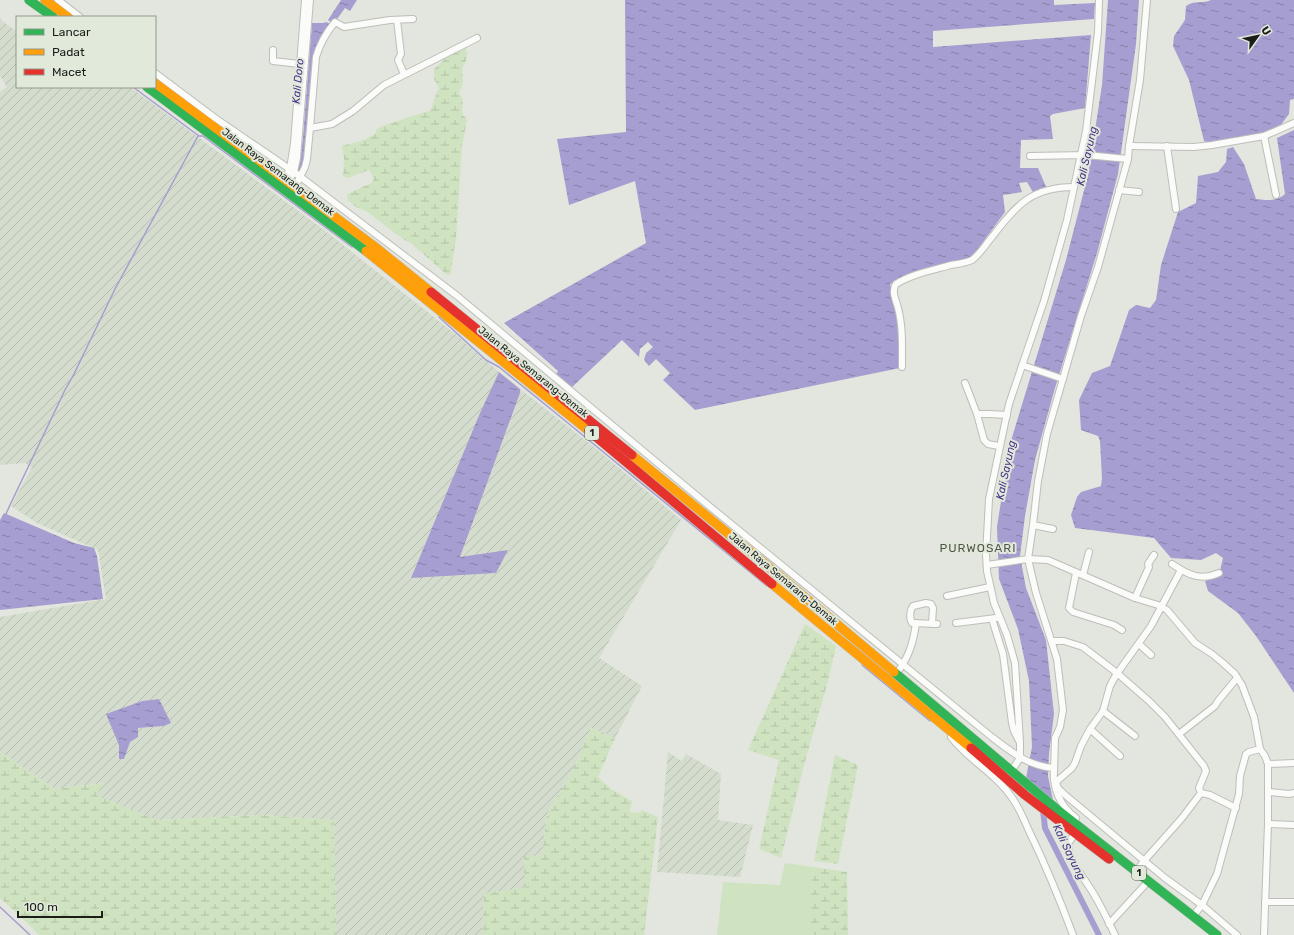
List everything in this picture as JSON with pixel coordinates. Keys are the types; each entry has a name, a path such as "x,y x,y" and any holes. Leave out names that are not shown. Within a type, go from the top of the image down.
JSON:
{"highway":[{"path":"29,0 52,16"},
{"path":"45,0 67,16"},
{"name":"Jalan Raya Semarang-Demak","path":"156,84 287,184 366,252 558,406 1075,834"},
{"name":"Jalan Raya Semarang-Demak","path":"148,88 374,246 758,558 900,669 1059,811 1094,835"},
{"path":"752,567 758,558"},
{"name":"1","path":"1075,834 1144,886 1205,935"},
{"name":"1","path":"1094,835 1194,914 1217,935"}],"street":[{"path":"58,0 79,16"},
{"path":"287,184 300,177 307,159 311,114 305,25 305,0"},
{"path":"305,25 310,0"},
{"path":"1012,770 1020,758 1015,663 990,587 986,556 989,499 1007,415 1050,281 1083,155 1098,32 1099,0"},
{"path":"1094,835 1072,814 1058,797 1052,768 1055,738 1060,727 1063,710 1057,659 1026,560 1033,525 1038,481 1046,434 1081,316 1098,267 1119,190 1129,146 1140,80 1146,30 1147,0"},
{"path":"292,171 294,143 308,62 324,36 335,22 344,28 412,19"},
{"path":"397,20 401,54 398,60 404,74"},
{"path":"310,128 332,124 353,111 384,85 477,38"},
{"path":"273,50 273,61 308,62"},
{"path":"287,184 297,158 308,62"},
{"path":"156,74 215,118 292,171 456,295 666,470 900,669 1020,758 1027,762 1052,768"},
{"path":"302,114 311,114"},
{"path":"1129,146 1194,147 1264,136 1294,123"},
{"path":"1264,136 1276,195"},
{"path":"1167,146 1176,209"},
{"path":"1030,156 1083,155 1125,159"},
{"path":"902,367 902,331 893,291 896,284 925,272 971,260 982,250 1015,208 1027,199 1039,192 1058,187 1074,187"},
{"path":"1119,190 1138,192"},
{"path":"450,308 456,295"},
{"path":"1022,365 1062,379"},
{"path":"965,383 986,443 1000,446"},
{"path":"977,414 1007,415"},
{"path":"1033,525 1053,529"},
{"path":"1083,575 1088,552"},
{"path":"1135,598 1149,567 1148,564 1154,555"},
{"path":"987,565 997,565 1026,560 1048,560 1135,598 1161,606 1173,616 1195,643 1212,654 1237,678 1242,685 1254,717 1260,748 1268,764 1269,792 1264,935"},
{"path":"1172,564 1189,574 1200,577 1208,577 1219,573"},
{"path":"1055,784 1073,766 1081,746 1103,712 1110,686 1131,653 1151,626 1181,570"},
{"path":"1076,573 1069,608 1073,612 1114,624 1122,630"},
{"path":"947,596 990,587"},
{"path":"930,602 933,608 934,624 916,623 912,623 910,621 912,607 930,602"},
{"path":"956,623 999,618"},
{"path":"992,619 1003,654 1012,723 1014,731 1020,742"},
{"path":"900,669 913,644 916,623"},
{"path":"1052,641 1064,641 1083,647 1149,701 1165,717 1204,766 1206,771 1199,788 1201,793"},
{"path":"1139,644 1151,655"},
{"path":"1179,734 1215,706 1237,678"},
{"path":"1103,712 1135,736"},
{"path":"946,727 956,743 992,774 1011,795 1036,845 1063,907 1073,935"},
{"path":"1090,730 1120,756"},
{"path":"1194,914 1201,906 1217,874 1236,808 1239,794 1240,776 1246,754 1260,748"},
{"path":"1268,764 1294,763"},
{"path":"1055,784 1107,833 1237,935"},
{"path":"1269,792 1294,793"},
{"path":"1201,793 1210,795 1236,808"},
{"path":"1137,870 1182,818 1201,793"},
{"path":"1268,824 1294,825"},
{"path":"1075,834 1068,844 1070,853 1077,869 1090,888 1115,935"},
{"path":"1109,924 1144,886"},
{"path":"1178,902 1184,894"},
{"path":"1265,902 1294,902"}],"shaded area":[{"path":"0,19 16,31 16,88 131,88 328,233 455,334 499,372 480,413 411,578 460,557 520,393 520,389 594,447 681,520 599,658 642,686 615,738 591,728 573,770 547,814 542,856 524,856 526,888 484,894 482,935 336,935 334,820 261,815 156,820 95,795 104,783 55,789 0,752 0,617 106,599 98,550 37,523 11,506 32,467 25,463 0,465 0,92 7,87 0,76","holes":["159,699 166,716 164,726 138,728 119,759 119,745 125,707 142,701"]},
{"path":"668,752 682,761 686,754 721,774 718,820 753,825 740,877 657,872"}],"green space":[{"path":"463,47 466,48 467,56 462,68 463,84 459,93 463,100 462,113 467,120 462,146 456,239 451,271 450,274 447,275 411,243 406,241 366,211 356,207 349,201 347,196 348,194 371,183 374,179 369,170 348,178 343,177 344,159 342,146 364,140 375,134 377,129 382,126 431,110 439,88 434,79 434,69 448,56"},
{"path":"805,624 836,646 781,858 759,849 779,760 748,750"},
{"path":"591,728 615,738 598,777 611,789 632,801 630,812 640,813 642,810 658,817 644,935 482,935 484,893 525,888 524,856 542,855 547,814 573,770"},
{"path":"0,752 55,789 105,783 96,795 156,820 261,815 334,820 336,935 39,935 0,898"},
{"path":"835,755 858,765 838,864 814,861"},
{"path":"785,863 813,867 808,935 717,935 723,882 780,885"},
{"path":"813,867 847,872 848,935 808,935"}],"water":[{"path":"341,0 357,0 350,11 345,8 332,23 328,20"},
{"path":"625,0 1054,0 1054,5 1095,3 1094,19 933,31 933,47 1091,35 1085,108 1053,114 1050,116 1053,139 1021,140 1020,168 1038,168 1047,189 1034,194 1027,182 1019,183 1022,192 1003,195 1005,212 972,257 923,271 890,284 898,312 901,338 900,368 695,410 663,380 670,373 656,359 649,366 644,360 646,353 653,347 648,342 640,349 639,357 622,340 570,389 555,376 558,371 504,323 646,243 635,181 569,205 557,139 626,132"},
{"path":"1108,0 1139,0 1136,44 1118,174 1097,253 1055,388 1035,460 1025,516 1020,556 1026,588 1046,640 1054,714 1048,776 1053,800 1026,778 1032,747 1029,681 1018,629 999,579 997,527 1010,444 1066,260 1088,175 1102,85"},
{"path":"1211,0 1294,0 1294,99 1290,100 1289,114 1280,126 1250,137 1209,143 1204,141 1189,80 1173,46 1174,36 1185,20 1186,6 1192,3"},
{"path":"326,22 331,24 321,38 304,167 300,173 297,171 300,162 303,137 312,23"},
{"path":"1294,130 1294,693 1256,636 1238,613 1208,591 1205,581 1219,575 1223,558 1216,553 1201,560 1171,558 1154,538 1075,528 1071,515 1077,497 1081,492 1101,486 1102,478 1100,441 1098,436 1081,430 1079,400 1092,373 1110,366 1129,310 1136,305 1150,308 1156,300 1161,265 1178,212 1196,203 1198,176 1218,172 1226,162 1227,149 1233,147 1244,164 1256,199 1271,200 1282,197 1285,194 1277,138"},
{"path":"499,372 520,389 520,393 460,557 508,550 496,573 411,578 480,413"},
{"path":"4,513 74,543 94,548 97,556 103,599 0,610 0,520"},
{"path":"159,699 171,723 164,726 138,728 138,737 130,742 124,759 119,759 119,745 106,714 142,701"}],"waterway":[{"path":"134,88 199,136 203,136 352,247"},
{"path":"6,514 115,289 198,136"},
{"path":"439,317 486,360 499,367 767,586"},
{"path":"862,665 930,721"},
{"name":"Kali Sayung","path":"1043,810 1045,828 1099,935"},
{"path":"0,907 30,935"}],"traffic: fast":[{"path":"29,0 52,16"},
{"path":"148,88 366,251"},
{"path":"894,672 1059,811 1217,935"}],"traffic: slow":[{"path":"45,0 67,16"},
{"path":"156,84 374,246 431,292"},
{"path":"366,251 589,431"},
{"path":"632,455 894,672"},
{"path":"772,584 971,748"}],"traffic: jam":[{"path":"431,292 632,455"},
{"path":"589,431 772,584"},
{"path":"971,748 1025,795 1109,859"}],"district":[{"name":"PURWOSARI","path":"978,548"}],"water label":[{"name":"Kali Doro","path":"298,81"}]}
